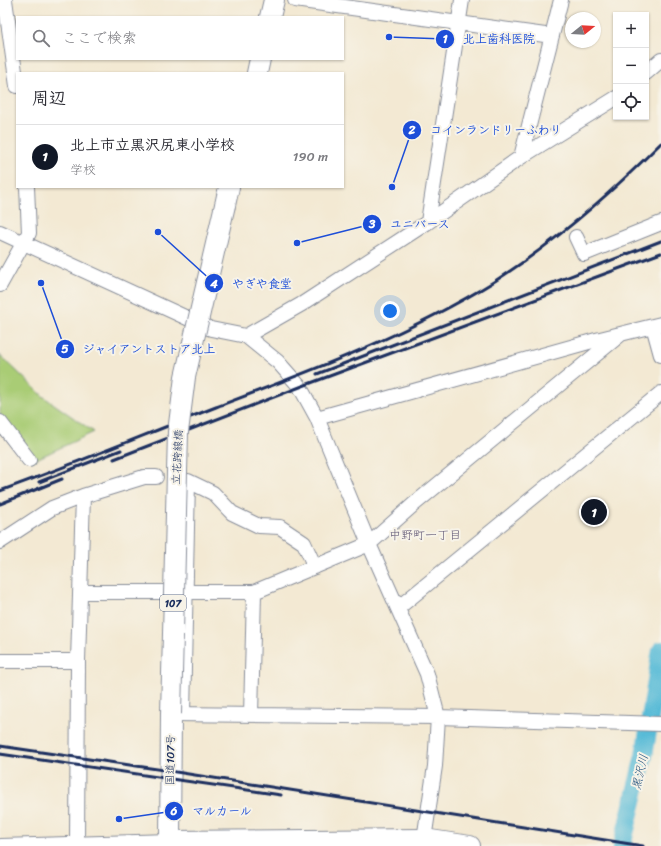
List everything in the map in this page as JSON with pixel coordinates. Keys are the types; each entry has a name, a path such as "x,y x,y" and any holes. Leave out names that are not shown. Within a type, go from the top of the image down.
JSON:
{"highway":[{"path":"270,16 274,0"},
{"path":"257,72 260,60"},
{"name":"立花跨線橋","path":"177,714 178,432 185,377 227,196"},
{"name":"国道107号","path":"170,844 177,714"},
{"path":"170,844 423,842 470,846"}],"street":[{"path":"5,0 16,79"},
{"path":"295,0 552,36"},
{"path":"428,222 462,0"},
{"path":"521,157 561,0"},
{"path":"649,70 661,60"},
{"path":"246,336 302,304 428,222 521,157 613,100"},
{"path":"0,285 22,243 29,233 27,188"},
{"path":"576,237 584,254 661,223"},
{"path":"0,232 211,329 246,336 278,362 293,378 317,418 369,544 427,674 438,717 435,766 423,842"},
{"path":"317,418 657,325 661,355"},
{"path":"80,592 254,592 369,544 413,505 621,334"},
{"path":"398,608 661,393"},
{"path":"0,422 29,460"},
{"path":"0,542 52,508 83,496 144,477 156,477"},
{"path":"315,567 304,542 280,527 258,526 232,513 213,493 188,481 186,593 177,714 438,717 661,724"},
{"path":"76,845 78,661 83,496"},
{"path":"251,715 254,592"},
{"path":"0,661 78,661"},
{"path":"1,846 170,844"}],"green space":[{"path":"0,355 44,397 94,432 32,461 0,418"}],"waterway":[{"name":"黒沢川","path":"622,846 644,756 661,650"}],"railway":[{"path":"0,491 323,366 394,335 428,318 495,281 540,250 602,199 661,143"},
{"path":"317,374 661,241"},
{"path":"114,459 300,387 661,253"},
{"path":"39,482 121,450"},
{"path":"0,504 62,479"},
{"path":"0,746 157,769 643,846"},
{"path":"0,754 281,795"}],"place":[{"name":"北上歯科医院","path":"389,37"},
{"name":"コインランドリーふわり","path":"392,187"},
{"name":"やぎや食堂","path":"158,232"},
{"name":"ユニバース","path":"297,243"},
{"name":"ジャイアントストア北上","path":"41,283"},
{"name":"北上市立黒沢尻東小学校","path":"594,512"},
{"name":"マルカール","path":"119,819"}],"district":[{"name":"中野町一丁目","path":"425,535"}]}
